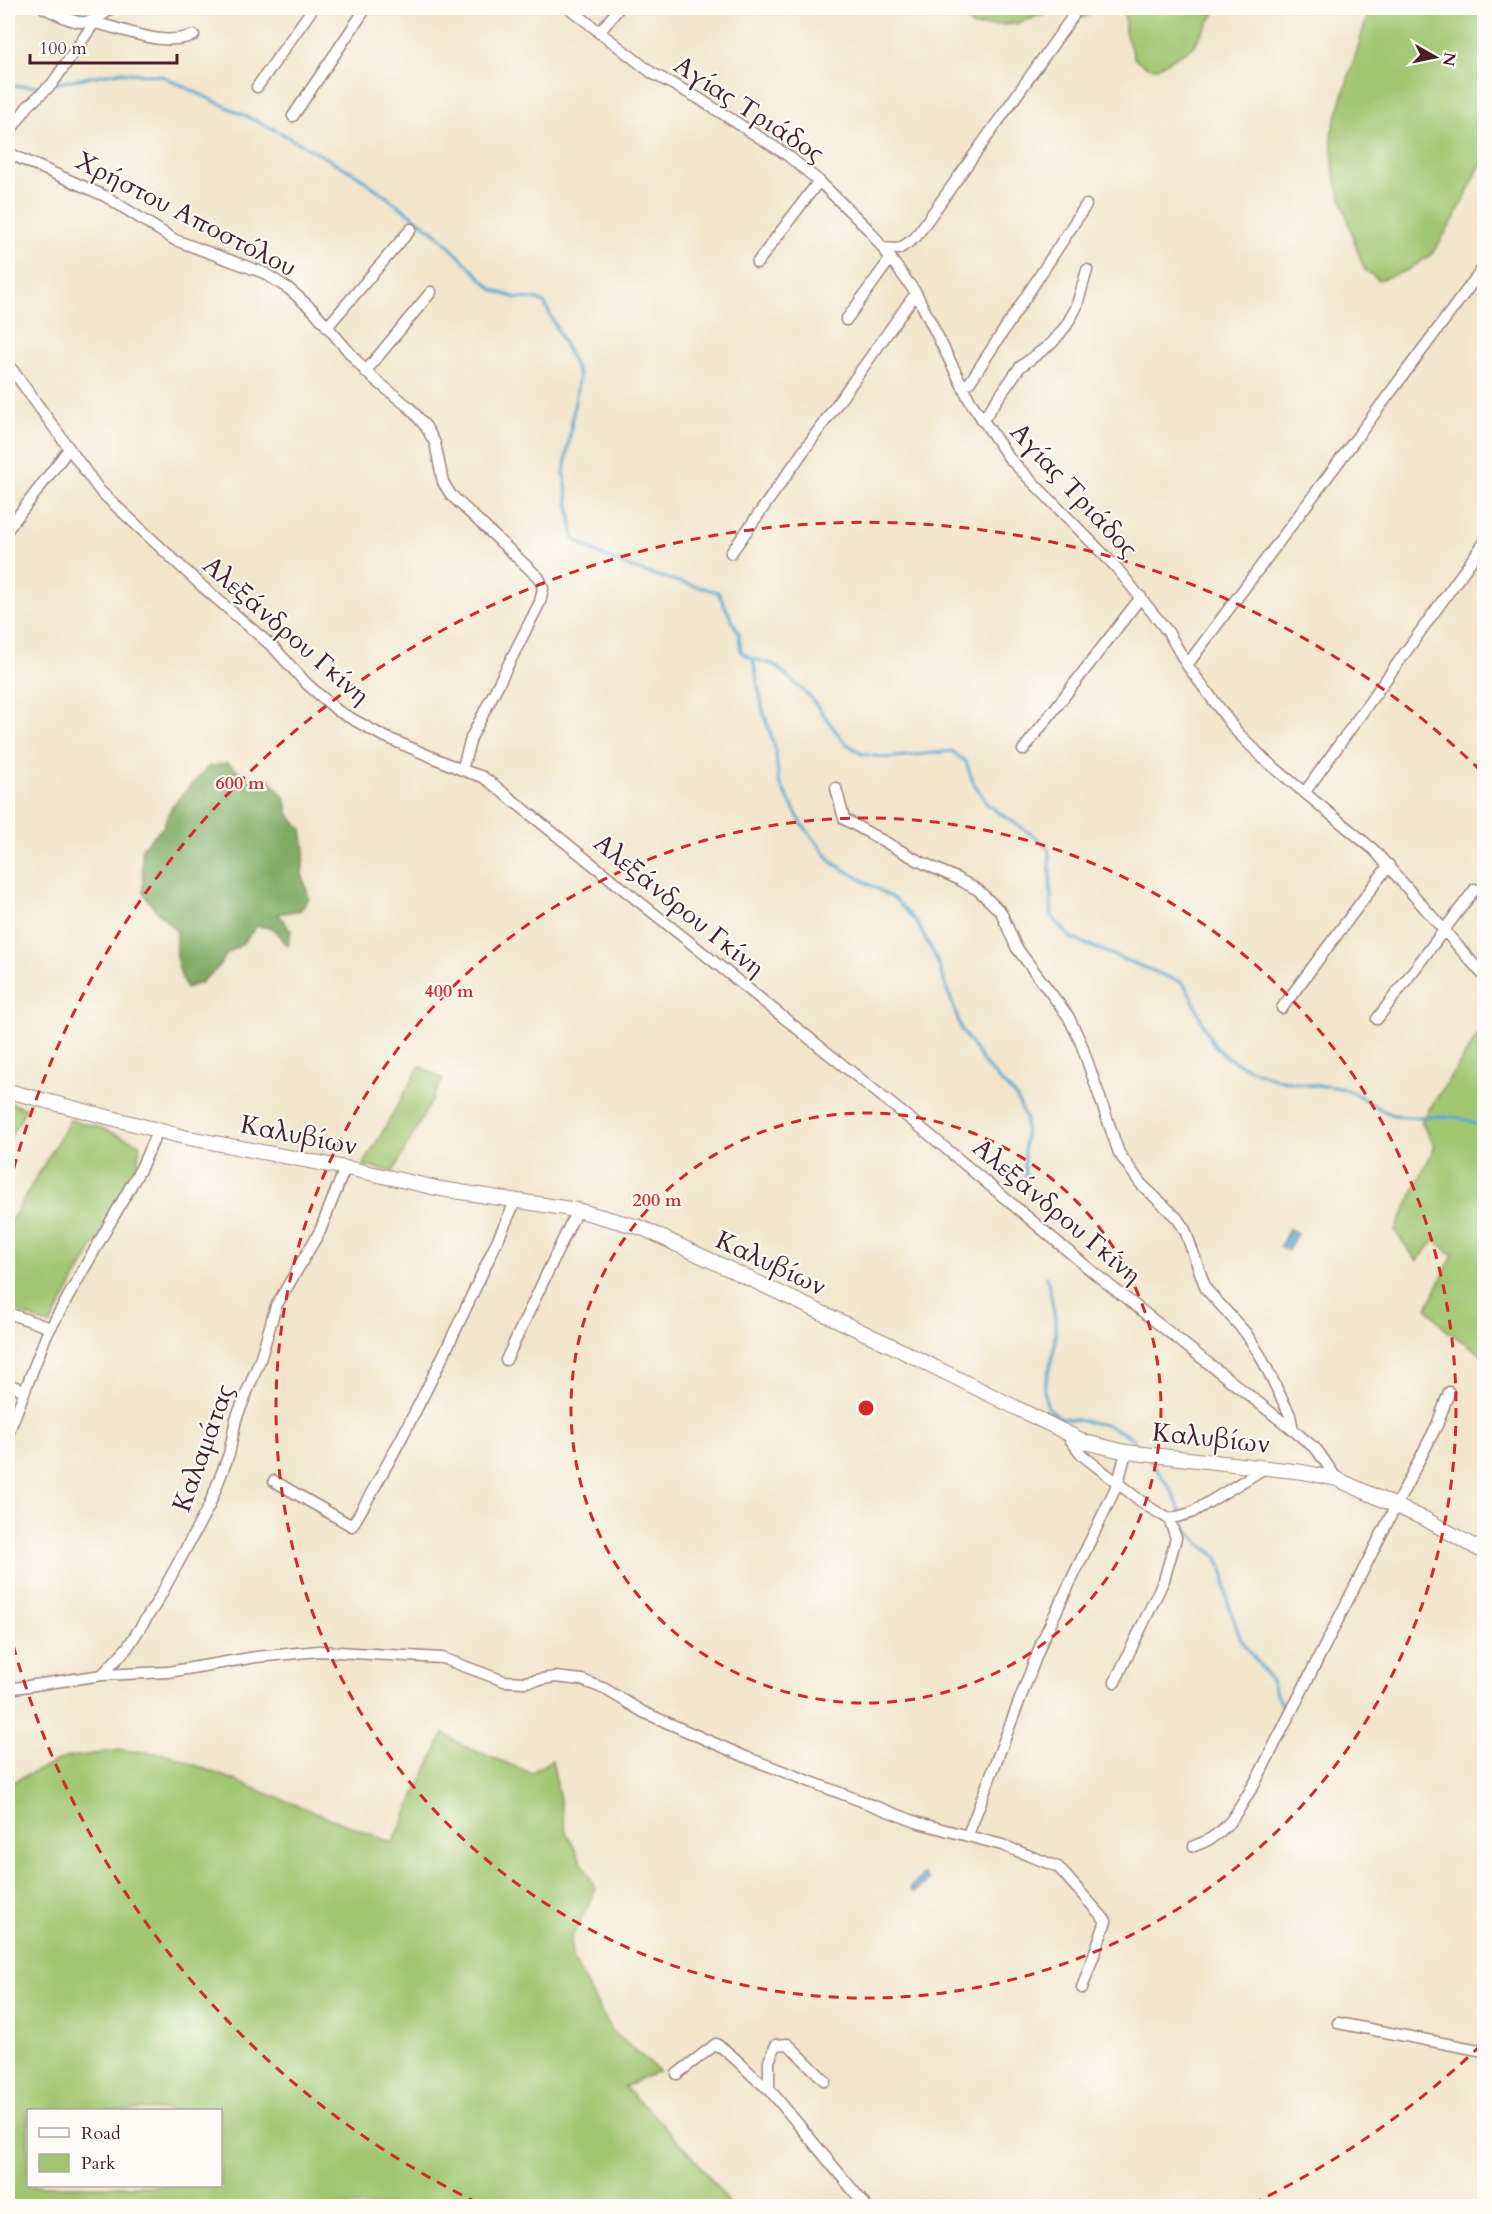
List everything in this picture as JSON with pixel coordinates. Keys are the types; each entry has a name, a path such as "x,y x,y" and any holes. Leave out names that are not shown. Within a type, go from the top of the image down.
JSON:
{"main road":[{"name":"Καλυβίων","path":"8,1091 158,1130 441,1189 577,1210 642,1228 888,1344 1067,1435 1131,1453 1265,1468 1337,1479 1395,1505 1485,1552"}],"street":[{"path":"44,8 79,21 161,40 178,41 194,35"},
{"path":"8,134 28,106 52,84 94,23 111,8"},
{"path":"257,87 313,8"},
{"path":"293,116 366,8"},
{"name":"Αγίας Τριάδος","path":"569,8 652,73 787,155 846,206 883,248 916,292 982,421 1032,484 1115,566 1141,597 1168,632 1187,665 1237,732 1305,792 1353,830 1389,866 1443,931 1485,976"},
{"path":"599,33 619,8"},
{"path":"883,248 899,249 915,238 1073,16"},
{"name":"Χρήστου Αποστόλου","path":"8,153 105,196 175,240 264,273 290,289 366,371 410,408 426,427 435,443 443,482 451,495 539,578 543,588 540,602 471,738 462,770"},
{"path":"757,263 819,181"},
{"path":"963,387 970,382 1014,319 1086,205"},
{"path":"327,327 411,229"},
{"path":"846,320 891,258"},
{"path":"1187,665 1485,267"},
{"path":"982,421 1020,367 1052,343 1066,326 1076,308 1086,270"},
{"path":"366,371 430,292"},
{"path":"731,553 916,292"},
{"name":"Αλεξάνδρου Γκίνη","path":"8,364 68,450 100,491 139,529 274,648 307,684 341,714 381,735 483,777 495,786 925,1131 1099,1277 1293,1430 1317,1450 1337,1479"},
{"path":"8,529 68,450"},
{"path":"1305,792 1485,543"},
{"path":"1023,750 1141,597"},
{"path":"836,788 844,819 919,861 978,890 1001,912 1016,947 1068,1016 1080,1043 1119,1153 1141,1184 1177,1218 1185,1230 1206,1289 1245,1332 1260,1355 1290,1415 1293,1430"},
{"path":"1282,1008 1389,866"},
{"path":"1377,1019 1475,889"},
{"path":"8,1434 23,1390 50,1328 141,1168 158,1130"},
{"name":"Καλαμάτας","path":"102,1676 127,1648 157,1602 209,1506 229,1454 236,1419 260,1360 276,1306 320,1231 345,1168"},
{"path":"274,1481 352,1526 390,1462 435,1375 516,1200"},
{"path":"506,1360 577,1210"},
{"path":"8,1313 50,1328"},
{"path":"8,1384 23,1390"},
{"path":"1194,1846 1212,1840 1232,1820 1257,1779 1298,1704 1395,1505 1437,1425 1449,1392"},
{"path":"1067,1435 1082,1455 1118,1483 1173,1519 1176,1538 1164,1580 1115,1682"},
{"path":"968,1835 1043,1639 1131,1453"},
{"path":"1173,1519 1191,1513 1265,1468"},
{"path":"8,1689 102,1676 168,1672 256,1657 319,1651 442,1658 504,1681 525,1682 555,1677 582,1680 605,1689 643,1713 748,1758 919,1823 968,1835 1058,1867 1106,1921 1082,1988"},
{"path":"1338,2023 1485,2051"},
{"path":"677,2074 716,2044 733,2054 753,2079 769,2089 866,2206"},
{"path":"769,2089 769,2061 776,2045 788,2044 825,2081"}],"green space":[{"path":"954,8 1063,8 1015,24 973,27"},
{"path":"1070,8 1099,8 1083,18"},
{"path":"1110,8 1218,8 1193,47 1157,68 1147,67 1135,59 1125,32 1125,15"},
{"path":"1370,8 1484,8 1484,30 1480,53 1484,55 1484,158 1454,219 1432,254 1406,271 1379,280 1365,270 1356,247 1334,174 1331,134"},
{"path":"227,763 249,778 269,779 285,798 289,815 302,829 305,850 302,873 309,898 301,910 278,914 291,931 288,946 272,928 257,926 242,944 227,954 217,969 200,983 186,988 177,961 177,932 152,906 143,892 142,848 163,827 172,806 208,767"},
{"path":"1484,1026 1484,1356 1446,1330 1427,1308 1453,1255 1435,1240 1417,1261 1395,1231 1435,1146 1421,1122"},
{"path":"420,1066 443,1079 393,1172 363,1166"},
{"path":"8,1102 26,1109 8,1141"},
{"path":"70,1120 98,1127 140,1144 137,1167 50,1325 8,1308 8,1226"},
{"path":"444,1733 463,1746 531,1773 552,1760 566,1832 596,1889 571,1939 572,1958 611,2030 659,2071 624,2087 681,2143 730,2206 10,2206 8,1784 65,1758 121,1750 167,1754 393,1843"}],"water":[{"path":"1289,1229 1297,1233 1288,1251 1280,1247"},
{"path":"924,1874 929,1880 914,1893 910,1888"}],"waterway":[{"path":"56,83 119,72 162,76 279,132 357,175 437,234 493,290 516,298 536,299 545,304 579,375 564,473 574,539 607,558 625,565 718,592 739,634 741,652 753,659 775,665 811,698 844,742 862,754 887,758 952,751 966,762 973,782 988,805 1044,843 1049,851 1052,917 1071,938 1183,983 1212,1042 1227,1057 1279,1079 1346,1090 1399,1116 1457,1117 1477,1125 1484,1134"},
{"path":"8,86 44,86"},
{"path":"753,659 763,711 775,748 779,782 802,824 833,863 896,900 917,923 936,958 962,1031 987,1067 1017,1098 1026,1120 1024,1153 1026,1189"},
{"path":"1047,1277 1055,1317 1055,1345 1044,1389 1047,1406 1059,1417 1107,1425 1131,1437 1140,1448"},
{"path":"1150,1460 1173,1493 1187,1529 1200,1544 1216,1556 1224,1572 1227,1599 1240,1638 1271,1681 1283,1710"}]}
